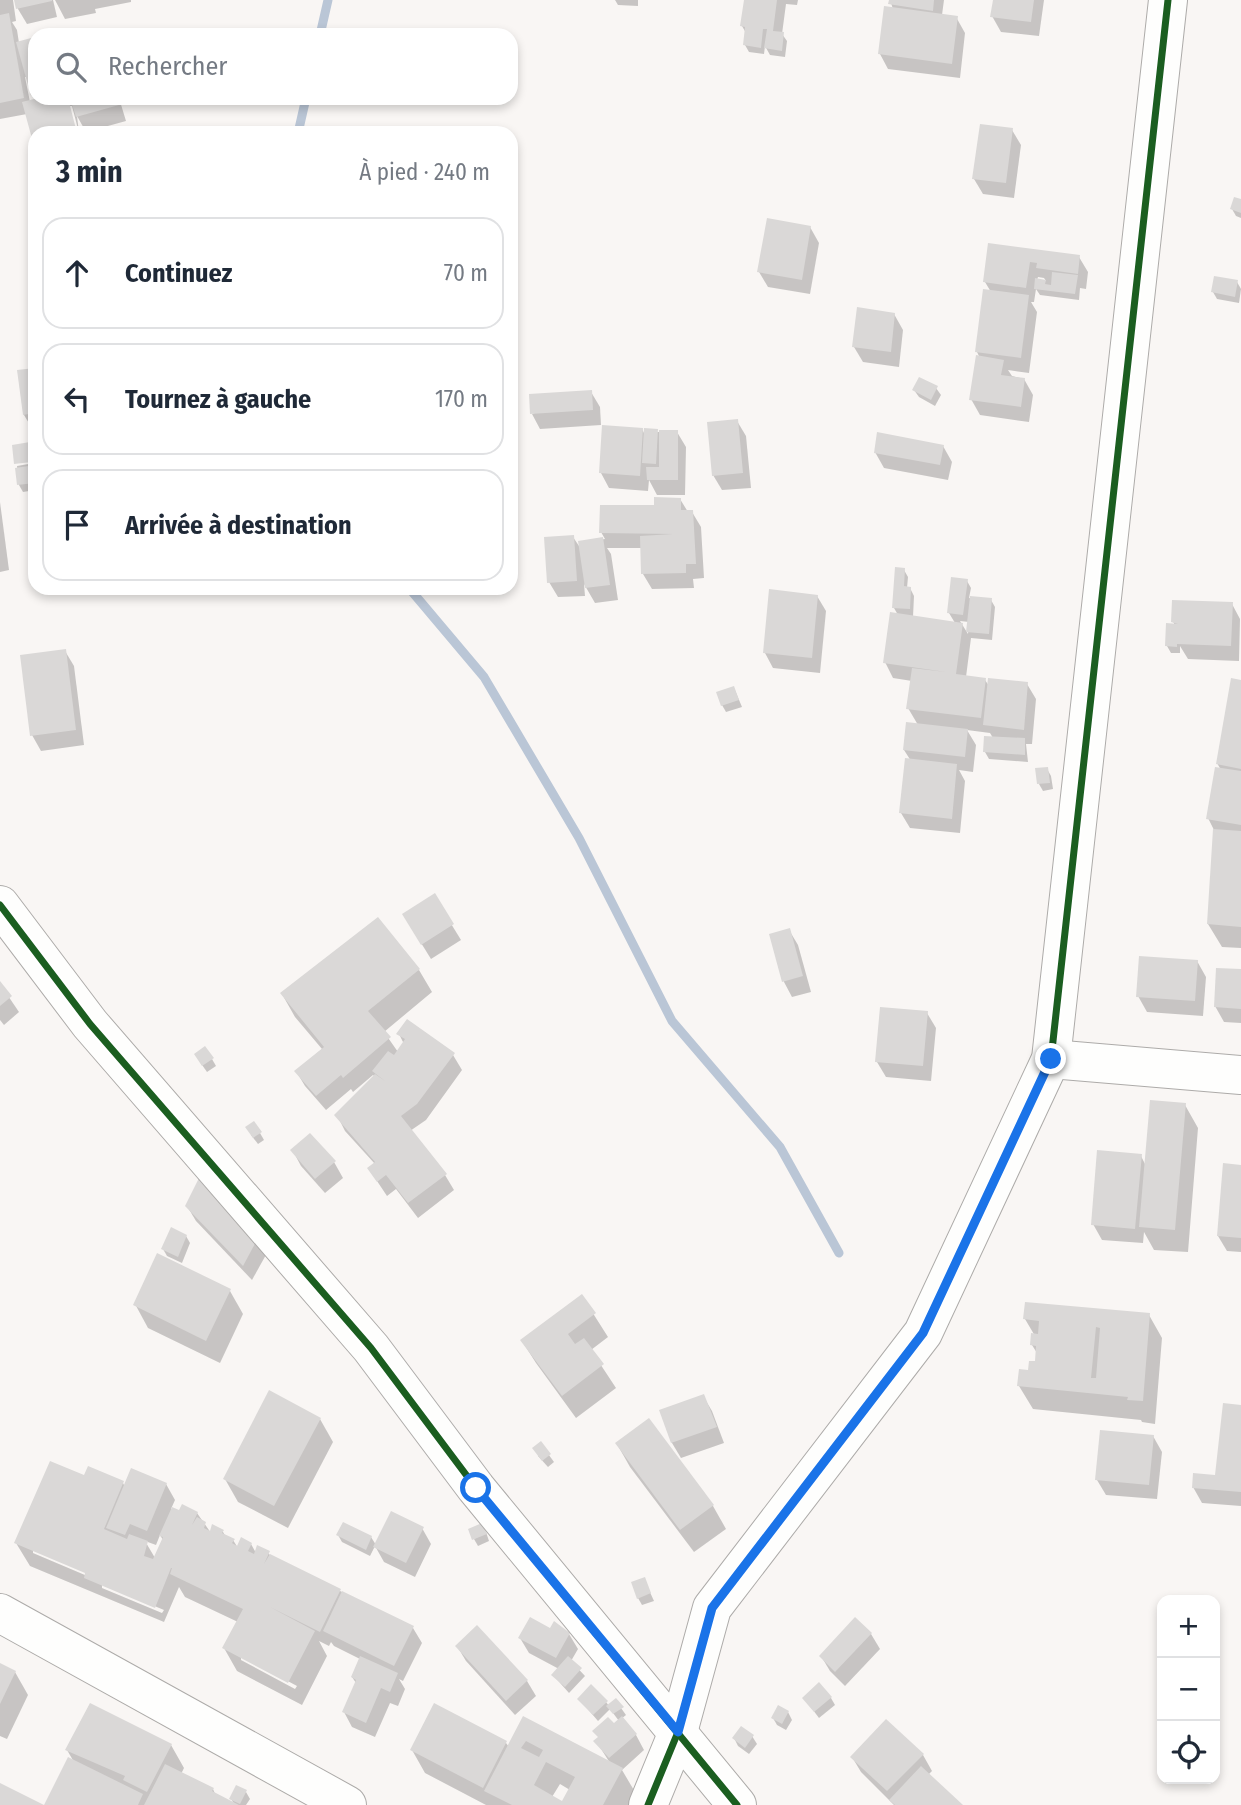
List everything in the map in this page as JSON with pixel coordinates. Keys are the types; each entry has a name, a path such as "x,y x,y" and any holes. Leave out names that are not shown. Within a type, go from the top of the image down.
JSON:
{"street":[{"path":"648,1805 678,1732 712,1608 923,1333 1051,1059 1168,0"},
{"path":"0,905 90,1024 371,1348 476,1488 737,1805"},
{"path":"1051,1059 1241,1075"},
{"path":"0,1613 347,1805"}],"building":[{"path":"14,0 52,0 52,1 16,9"},
{"path":"744,0 777,0 773,31 784,32 782,51 764,48 767,29 763,29 761,48 743,45 745,27 740,26"},
{"path":"889,0 934,0 933,11 888,4"},
{"path":"993,0 1034,0 1031,22 990,17"},
{"path":"884,6 958,16 952,64 878,54"},
{"path":"9,13 24,98 0,103 0,15"},
{"path":"28,39 28,85 16,42"},
{"path":"28,100 28,105 70,105 75,126 29,126 22,102"},
{"path":"72,105 119,105 76,117"},
{"path":"980,124 1013,128 1006,183 972,179"},
{"path":"1234,197 1241,199 1241,213 1230,209"},
{"path":"767,218 811,226 802,280 757,272"},
{"path":"988,243 1080,255 1078,274 1036,268 1037,263 1030,262 1026,288 983,282"},
{"path":"1052,272 1078,275 1075,294 1034,289 1035,278 1046,280 1045,284 1051,285"},
{"path":"1214,276 1238,280 1235,297 1211,292"},
{"path":"983,289 1029,295 1021,358 975,352"},
{"path":"857,307 895,313 891,352 852,347"},
{"path":"976,355 1004,360 1001,375 1025,378 1021,407 969,400"},
{"path":"28,369 28,414 23,415 17,370"},
{"path":"919,377 938,386 931,400 912,390"},
{"path":"592,390 593,410 530,414 529,394"},
{"path":"738,419 743,473 712,476 707,422"},
{"path":"602,425 643,428 640,476 599,473"},
{"path":"644,428 658,429 656,464 642,463"},
{"path":"659,430 678,430 678,480 647,480 646,467 659,467"},
{"path":"877,432 944,445 940,465 874,453"},
{"path":"28,442 28,462 14,464 12,445"},
{"path":"28,466 28,484 17,485 15,468"},
{"path":"654,497 681,498 681,510 693,510 696,564 686,564 686,573 641,574 640,536 673,534 599,533 600,505 654,505"},
{"path":"574,535 577,581 547,583 544,537"},
{"path":"603,537 610,585 585,588 578,541"},
{"path":"895,567 905,568 904,586 911,587 910,609 892,608"},
{"path":"951,577 968,579 963,615 947,613"},
{"path":"769,589 818,595 812,658 763,653"},
{"path":"970,596 992,598 989,634 966,632"},
{"path":"1172,600 1233,602 1231,646 1165,646 1166,623 1178,624 1171,622"},
{"path":"890,612 963,623 956,674 986,678 981,718 906,709 912,668 946,672 883,663"},
{"path":"66,649 76,730 30,736 20,655"},
{"path":"988,678 1028,682 1024,730 983,725"},
{"path":"1231,678 1241,680 1241,769 1216,764"},
{"path":"734,686 739,700 721,706 716,692"},
{"path":"906,722 968,729 965,757 903,750"},
{"path":"984,736 1025,738 1025,755 983,752"},
{"path":"905,758 957,764 952,819 899,813"},
{"path":"1048,767 1050,783 1037,784 1035,768"},
{"path":"1215,767 1241,771 1241,825 1206,819"},
{"path":"1213,829 1241,831 1241,927 1207,924"},
{"path":"435,893 454,924 421,945 402,914"},
{"path":"378,917 420,969 368,1011 391,1037 343,1078 341,1075 316,1096 294,1071 324,1047 280,993"},
{"path":"790,928 803,976 782,982 769,934"},
{"path":"1139,956 1198,960 1195,1001 1136,997"},
{"path":"1216,968 1241,969 1241,1009 1214,1007"},
{"path":"0,981 12,996 0,1006"},
{"path":"880,1007 928,1011 923,1066 875,1062"},
{"path":"407,1019 455,1053 417,1104 401,1116 447,1174 408,1203 386,1175 377,1182 367,1168 375,1162 334,1115 375,1074 385,1081 372,1071 388,1051 394,1055 405,1039 396,1034"},
{"path":"205,1046 214,1058 202,1066 194,1054"},
{"path":"1150,1100 1186,1103 1175,1230 1139,1227"},
{"path":"254,1121 262,1132 253,1138 245,1127"},
{"path":"310,1133 336,1161 315,1179 290,1150"},
{"path":"1097,1150 1142,1154 1135,1229 1091,1225"},
{"path":"1223,1163 1241,1165 1241,1238 1217,1236"},
{"path":"202,1172 259,1236 243,1266 185,1206"},
{"path":"171,1227 187,1235 178,1257 161,1249"},
{"path":"157,1253 231,1289 206,1341 133,1305"},
{"path":"582,1294 596,1313 568,1334 575,1344 584,1338 604,1364 562,1396 520,1340"},
{"path":"1025,1302 1150,1313 1143,1401 1127,1400 1128,1397 1017,1386 1019,1369 1028,1370 1029,1361 1035,1361 1036,1346 1030,1345 1031,1333 1038,1334 1039,1321 1023,1319","holes":["1096,1327 1100,1328 1096,1378 1091,1378"]},
{"path":"269,1390 321,1418 274,1506 223,1479"},
{"path":"704,1394 717,1427 671,1443 659,1410"},
{"path":"1223,1403 1241,1405 1241,1492 1192,1488 1193,1473 1215,1475"},
{"path":"649,1418 714,1505 680,1530 615,1443"},
{"path":"1100,1430 1154,1435 1149,1485 1095,1480"},
{"path":"541,1441 551,1454 542,1461 532,1448"},
{"path":"50,1461 84,1475 88,1466 124,1481 104,1529 127,1539 129,1534 148,1541 144,1556 153,1559 163,1537 159,1536 172,1507 179,1510 182,1504 198,1512 192,1525 197,1517 206,1522 204,1528 210,1531 212,1524 224,1530 222,1533 235,1539 232,1543 237,1546 241,1537 252,1543 248,1551 254,1554 257,1545 270,1551 264,1564 270,1554 341,1589 320,1632 270,1607 315,1631 288,1683 222,1648 243,1609 170,1574 172,1568 155,1608 84,1578 85,1573 14,1543"},
{"path":"131,1468 167,1483 147,1531 130,1524 125,1535 106,1528"},
{"path":"391,1511 424,1527 406,1563 373,1547"},
{"path":"343,1522 372,1536 366,1550 336,1535"},
{"path":"482,1523 487,1534 472,1540 468,1529"},
{"path":"645,1577 651,1593 637,1599 631,1582"},
{"path":"342,1591 414,1626 394,1666 323,1631"},
{"path":"530,1617 550,1628 554,1621 570,1633 556,1658 518,1638"},
{"path":"855,1617 872,1633 835,1672 819,1656"},
{"path":"477,1625 528,1680 506,1701 455,1646"},
{"path":"360,1656 398,1673 390,1692 381,1688 366,1723 342,1712 356,1680 351,1677"},
{"path":"568,1656 582,1668 565,1687 551,1675"},
{"path":"0,1663 16,1671 0,1704"},
{"path":"819,1682 832,1697 814,1712 802,1698"},
{"path":"591,1684 608,1701 593,1715 577,1699"},
{"path":"616,1698 624,1707 613,1714 606,1706"},
{"path":"90,1703 172,1744 147,1792 123,1780 125,1776 65,1750"},
{"path":"434,1703 507,1741 483,1788 410,1750"},
{"path":"778,1705 789,1711 782,1724 771,1718"},
{"path":"523,1716 623,1768 603,1805 512,1805 484,1791","holes":["526,1741 543,1750 539,1757 521,1748","546,1762 575,1777 562,1801 534,1785"]},
{"path":"622,1716 637,1734 609,1758 593,1741 598,1737 592,1731 608,1717 614,1723"},
{"path":"886,1719 924,1754 887,1791 850,1757"},
{"path":"741,1726 754,1735 745,1748 732,1738"},
{"path":"68,1757 143,1794 138,1805 44,1805"},
{"path":"165,1764 214,1788 212,1791 239,1805 144,1805"},
{"path":"921,1766 963,1805 895,1805 889,1800"},
{"path":"0,1783 44,1805 0,1805"},
{"path":"236,1785 247,1790 240,1804 229,1799"}],"waterway":[{"path":"322,28 328,0"},
{"path":"300,126 304,105"},
{"path":"415,595 484,677 579,838 672,1021 780,1147 839,1253"}],"cycle path":[{"path":"648,1805 678,1732 712,1608 923,1333 1051,1059 1168,0"},
{"path":"0,905 90,1024 371,1348 476,1488 737,1805"}],"route":[{"path":"476,1488 678,1732 712,1608 923,1333 1051,1059"}]}
